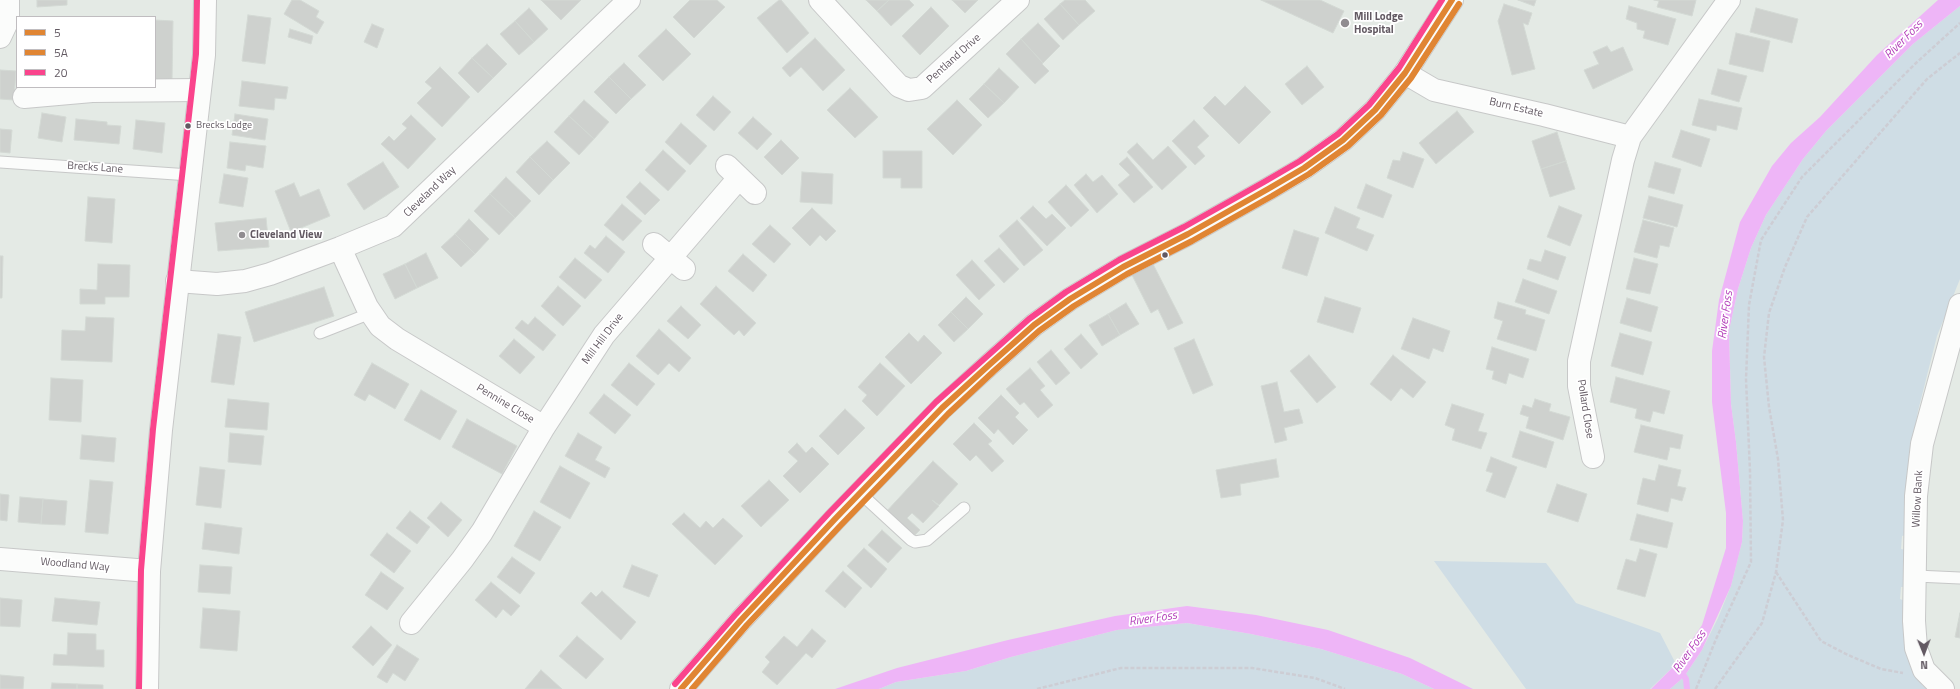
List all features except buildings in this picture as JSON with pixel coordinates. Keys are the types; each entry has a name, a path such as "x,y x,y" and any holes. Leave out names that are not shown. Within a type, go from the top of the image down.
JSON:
{"street":[{"path":"0,37 8,20 8,0"},
{"path":"147,689 149,571 161,430 204,55 205,0"},
{"name":"Cleveland Way","path":"177,281 217,284 245,281 270,274 383,231 403,218 629,0"},
{"name":"Pentland Drive","path":"820,0 899,86 909,90 922,88 1018,0"},
{"path":"681,689 741,620 942,408 1034,325 1070,299 1123,267 1188,234 1304,168 1343,140 1374,110 1406,73 1452,0"},
{"path":"1630,137 1729,0"},
{"name":"Burn Estate","path":"1406,73 1434,90 1544,114 1630,137"},
{"path":"24,97 93,89 199,90"},
{"name":"Pollard Close","path":"1593,457 1579,386 1579,361 1621,167 1630,137"},
{"name":"Mill Hill Drive","path":"544,427 604,335 670,257 733,172 755,193"},
{"name":"Pennine Close","path":"340,248 371,312 380,326 397,340 544,427 482,532 462,560 411,623"},
{"name":"Willow Bank","path":"1943,689 1924,670 1916,648 1914,621 1916,576 1916,496 1922,444 1960,305"},
{"name":"Woodland Way","path":"0,559 149,571"}],"lane":[{"name":"Brecks Lane","path":"0,162 190,175"},
{"path":"320,333 371,312"},
{"path":"860,493 915,542 927,540 964,508"},
{"path":"1916,576 1960,578"}],"path":[{"path":"1696,689 1716,639 1751,562 1750,471 1746,379 1749,305 1761,240 1802,176 1916,63 1960,23"},
{"path":"1715,689 1762,623 1776,572 1783,520 1778,459 1769,407 1764,357 1769,313 1785,267 1807,217 1927,79 1960,53"},
{"path":"1776,572 1821,641 1848,655 1882,669 1908,673"},
{"path":"1037,689 1121,668 1252,668 1315,678 1345,689"}],"shaded area":[{"path":"1960,6 1960,279 1937,336 1918,411 1908,475 1906,535 1902,536 1901,549 1906,550 1905,587 1901,587 1900,599 1905,601 1910,661 1922,685 1927,689 1670,689 1684,677 1702,650 1718,618 1731,586 1742,542 1743,521 1731,404 1729,331 1738,289 1751,248 1766,215 1803,159 1826,131 1913,44"},
{"path":"1434,561 1546,563 1576,603 1660,633 1676,664 1650,689 1526,689"},
{"path":"1187,623 1251,634 1321,649 1402,674 1434,689 879,689 896,682 966,671 1011,657 1117,630"}],"water":[{"name":"River Foss","path":"1938,0 1960,0 1960,6 1913,44 1826,131 1803,159 1766,215 1751,248 1738,289 1729,331 1731,404 1743,521 1742,542 1731,586 1702,650 1684,677 1670,689 1651,689 1676,664 1702,625 1726,548 1726,513 1712,402 1712,351 1719,300 1740,222 1772,166 1791,143 1820,117 1877,55"},
{"name":"River Foss","path":"1187,606 1256,615 1328,630 1410,658 1473,689 1434,689 1402,674 1321,649 1251,634 1187,623 1117,630 1011,657 966,671 896,682 879,689 835,689 897,668 1008,640 1115,616"}],"waterway":[{"name":"River Foss","path":"1680,670 1686,679 1687,689"}],"transit line":[{"name":"20","path":"139,689 141,570 153,429 196,54 197,0"},
{"name":"20","path":"675,684 735,615 829,513 936,402 984,359 1029,319 1066,292 1119,260 1184,227 1264,182 1300,161 1338,134 1369,105 1399,68 1442,0"},
{"name":"5","path":"681,689 741,620 835,519 942,408 989,365 1034,325 1070,299 1123,267 1188,234 1268,189 1304,168 1343,140 1375,110 1405,73 1452,0"},
{"name":"5A","path":"692,689 747,625 841,525 948,414 994,371 1039,331 1074,306 1127,274 1192,241 1272,196 1309,174 1348,146 1381,115 1411,78 1459,4"}],"place":[{"name":"Mill Lodge Hospital","path":"1345,23"},
{"name":"Brecks Lodge","path":"188,126"},
{"name":"Cleveland View","path":"242,235"}]}
